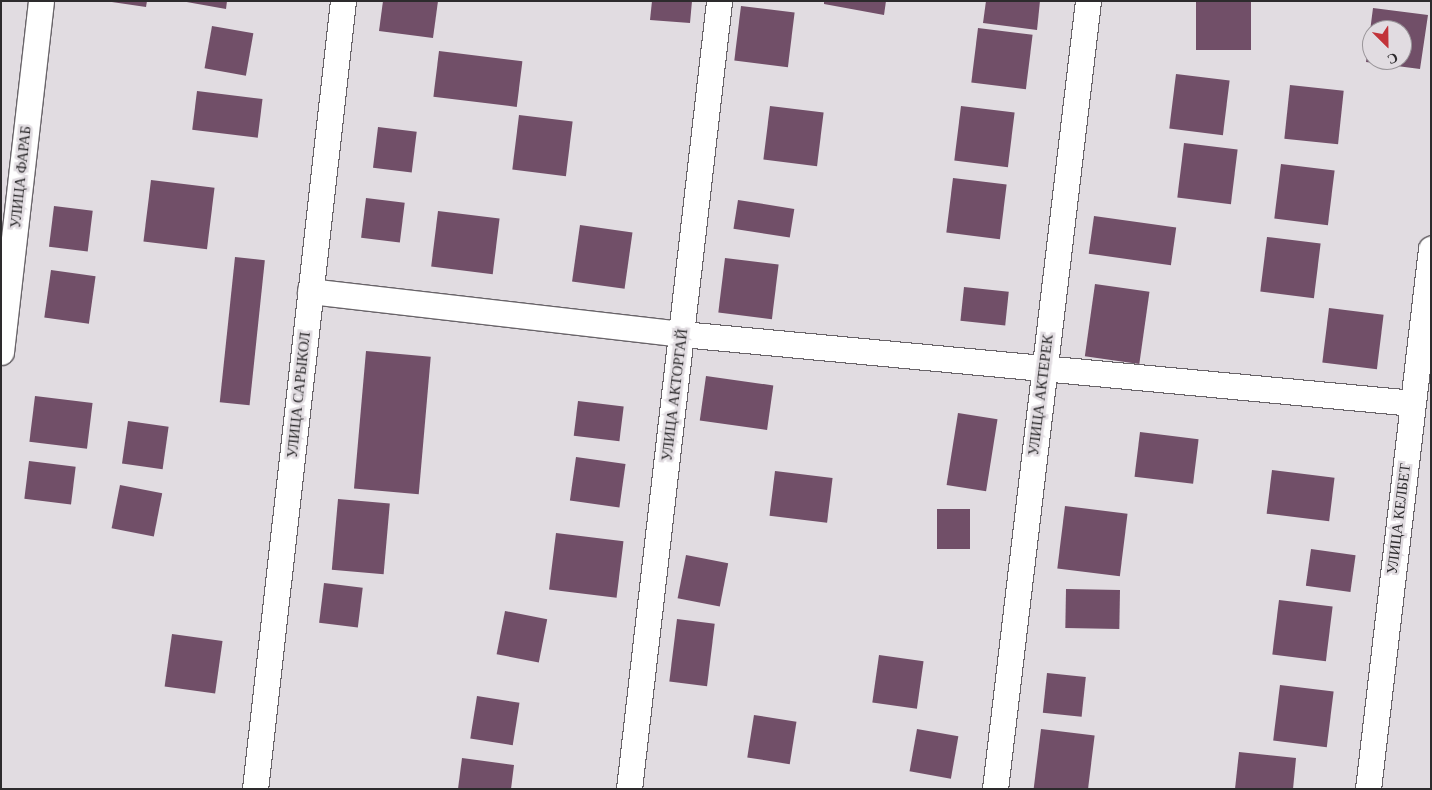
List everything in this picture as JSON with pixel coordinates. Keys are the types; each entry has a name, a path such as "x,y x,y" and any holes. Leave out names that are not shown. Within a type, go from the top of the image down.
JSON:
{"street":[{"name":"УЛИЦА ФАРАБ","path":"1,352 41,1"},
{"name":"УЛИЦА САРЫКОЛ","path":"255,789 343,1"},
{"name":"УЛИЦА АКТОРГАЙ","path":"629,789 719,1"},
{"name":"УЛИЦА АКТЕРЕК","path":"996,789 1088,1"},
{"name":"УЛИЦА КЕЛБЕТ","path":"1368,789 1431,249"},
{"path":"310,291 682,334 1044,366 1413,403"}],"building":[{"path":"105,1 147,1 146,7"},
{"path":"181,1 227,1 226,9"},
{"path":"383,1 438,1 433,38 379,31"},
{"path":"652,1 692,1 690,23 650,20"},
{"path":"824,1 886,1 884,15 824,4"},
{"path":"986,1 1040,1 1037,30 983,23"},
{"path":"1196,1 1251,1 1251,50 1196,50"},
{"path":"741,6 795,13 788,67 734,61"},
{"path":"1373,8 1428,15 1420,69 1412,68 1412,20 1371,20"},
{"path":"212,26 253,33 246,76 205,68"},
{"path":"978,28 1033,35 1026,89 971,83"},
{"path":"439,51 522,61 517,107 433,97"},
{"path":"1176,74 1230,81 1223,135 1169,129"},
{"path":"1290,85 1344,91 1338,144 1284,139"},
{"path":"197,91 263,99 258,138 192,130"},
{"path":"770,106 824,113 817,166 763,160"},
{"path":"961,106 1015,113 1008,167 954,161"},
{"path":"519,115 573,122 566,176 512,170"},
{"path":"378,127 417,132 412,172 373,168"},
{"path":"1184,143 1238,150 1231,204 1177,198"},
{"path":"1281,164 1335,171 1328,225 1274,219"},
{"path":"953,178 1007,185 1000,239 946,233"},
{"path":"151,180 215,188 207,249 143,242"},
{"path":"366,198 405,203 400,242 361,238"},
{"path":"738,200 794,209 790,238 733,229"},
{"path":"54,206 93,211 88,251 49,247"},
{"path":"438,211 500,219 493,274 431,267"},
{"path":"1094,216 1176,228 1171,265 1089,254"},
{"path":"580,225 632,232 625,289 572,281"},
{"path":"1267,237 1321,244 1314,298 1260,292"},
{"path":"235,257 265,260 250,405 220,402"},
{"path":"725,258 779,265 772,319 718,313"},
{"path":"51,270 96,276 89,324 44,318"},
{"path":"1095,284 1149,292 1139,364 1085,356"},
{"path":"964,287 1009,292 1005,326 960,321"},
{"path":"1329,308 1384,315 1377,369 1322,363"},
{"path":"366,351 431,357 419,494 354,488"},
{"path":"706,376 773,385 767,430 700,421"},
{"path":"35,396 93,403 87,449 29,442"},
{"path":"578,401 624,407 619,441 574,436"},
{"path":"958,413 998,419 986,491 947,485"},
{"path":"128,421 169,427 163,469 122,464"},
{"path":"1140,432 1199,439 1193,484 1135,477"},
{"path":"576,457 626,464 619,508 570,501"},
{"path":"29,461 76,467 71,504 24,499"},
{"path":"1272,470 1335,478 1329,521 1267,514"},
{"path":"775,471 833,478 827,523 770,516"},
{"path":"120,485 162,493 154,536 112,528"},
{"path":"338,499 390,504 384,574 332,570"},
{"path":"1065,506 1128,514 1120,576 1057,569"},
{"path":"937,509 970,509 970,549 937,549"},
{"path":"556,533 623,541 617,598 549,590"},
{"path":"1311,549 1356,555 1350,592 1306,586"},
{"path":"686,555 728,563 720,606 678,598"},
{"path":"324,583 363,588 358,627 319,623"},
{"path":"1066,589 1120,590 1119,629 1065,628"},
{"path":"1279,600 1333,607 1326,661 1272,655"},
{"path":"505,611 547,619 539,662 497,654"},
{"path":"677,619 715,624 707,686 669,682"},
{"path":"172,634 223,641 215,694 165,686"},
{"path":"879,655 924,661 917,709 872,703"},
{"path":"1047,673 1086,677 1082,717 1043,713"},
{"path":"1280,685 1334,692 1327,747 1273,741"},
{"path":"477,696 519,703 513,745 470,738"},
{"path":"754,715 796,722 790,764 747,757"},
{"path":"917,729 958,736 951,779 910,771"},
{"path":"1041,729 1095,736 1088,789 1034,789"},
{"path":"1239,752 1296,758 1293,789 1235,789"},
{"path":"462,758 514,765 511,789 458,789"}]}
